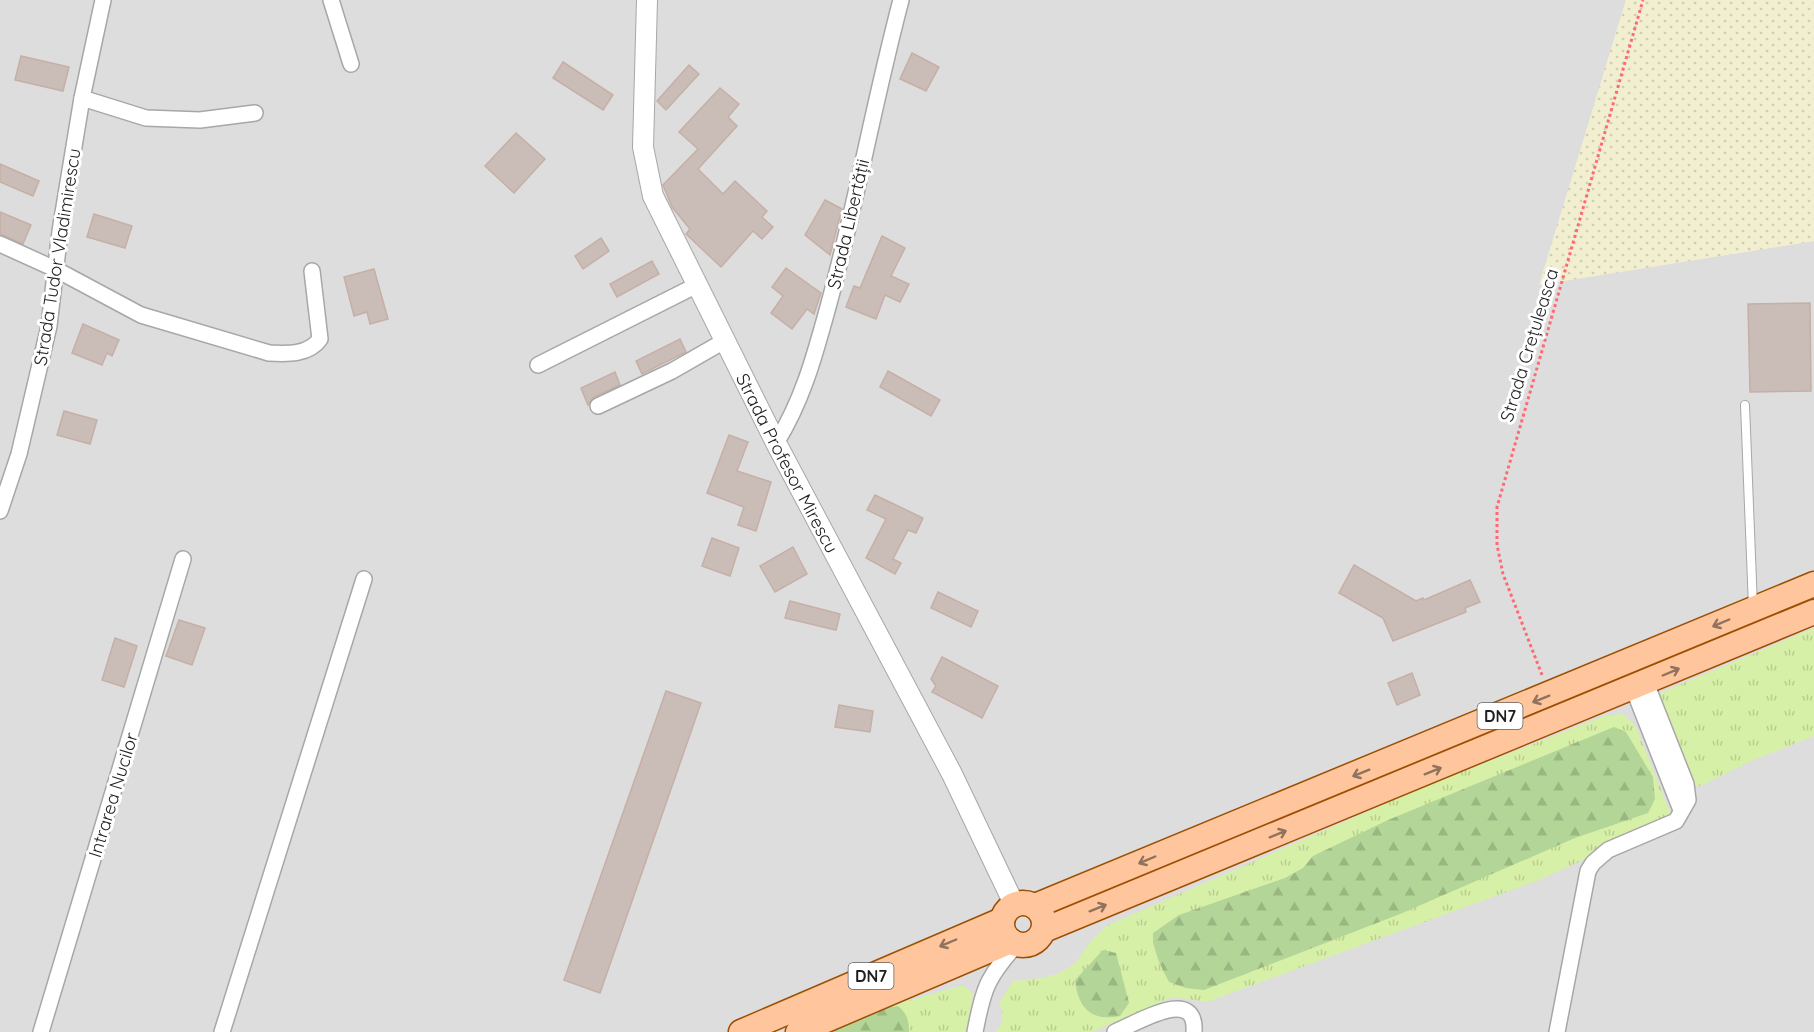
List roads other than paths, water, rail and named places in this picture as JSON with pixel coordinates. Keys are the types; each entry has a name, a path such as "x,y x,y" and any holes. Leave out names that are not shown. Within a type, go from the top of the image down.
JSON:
{"main road":[{"name":"DN7","path":"741,1032 1016,923 1814,585"},
{"name":"DN7","path":"1016,923 1036,941 1044,930 1813,613"},
{"name":"DN7","path":"798,1032 1016,923"}],"street":[{"name":"Strada Tudor Vladimirescu","path":"0,511 19,454 49,326 55,269 82,98 104,0"},
{"path":"331,0 351,64"},
{"name":"Strada Profesor Mirescu","path":"647,0 644,147 647,173 654,196 776,443 956,782 1016,923"},
{"name":"Strada Libertății","path":"776,443 802,395 816,351 840,262 902,0"},
{"path":"82,98 146,118 200,120 255,113"},
{"path":"0,244 55,269 141,315 250,348 285,354 309,349 320,339 312,271"},
{"path":"538,366 697,285"},
{"path":"598,406 672,371 726,340"},
{"name":"Intrarea Nucilor","path":"41,1032 183,559"},
{"path":"222,1032 364,579"},
{"path":"1557,1032 1588,871 1593,863 1608,850 1676,821 1681,810 1639,686"},
{"path":"975,1032 983,991 1016,923"},
{"path":"1115,1032 1172,1008 1183,1008 1191,1012 1194,1032"}],"lane":[{"path":"1744,405 1753,610"}]}
